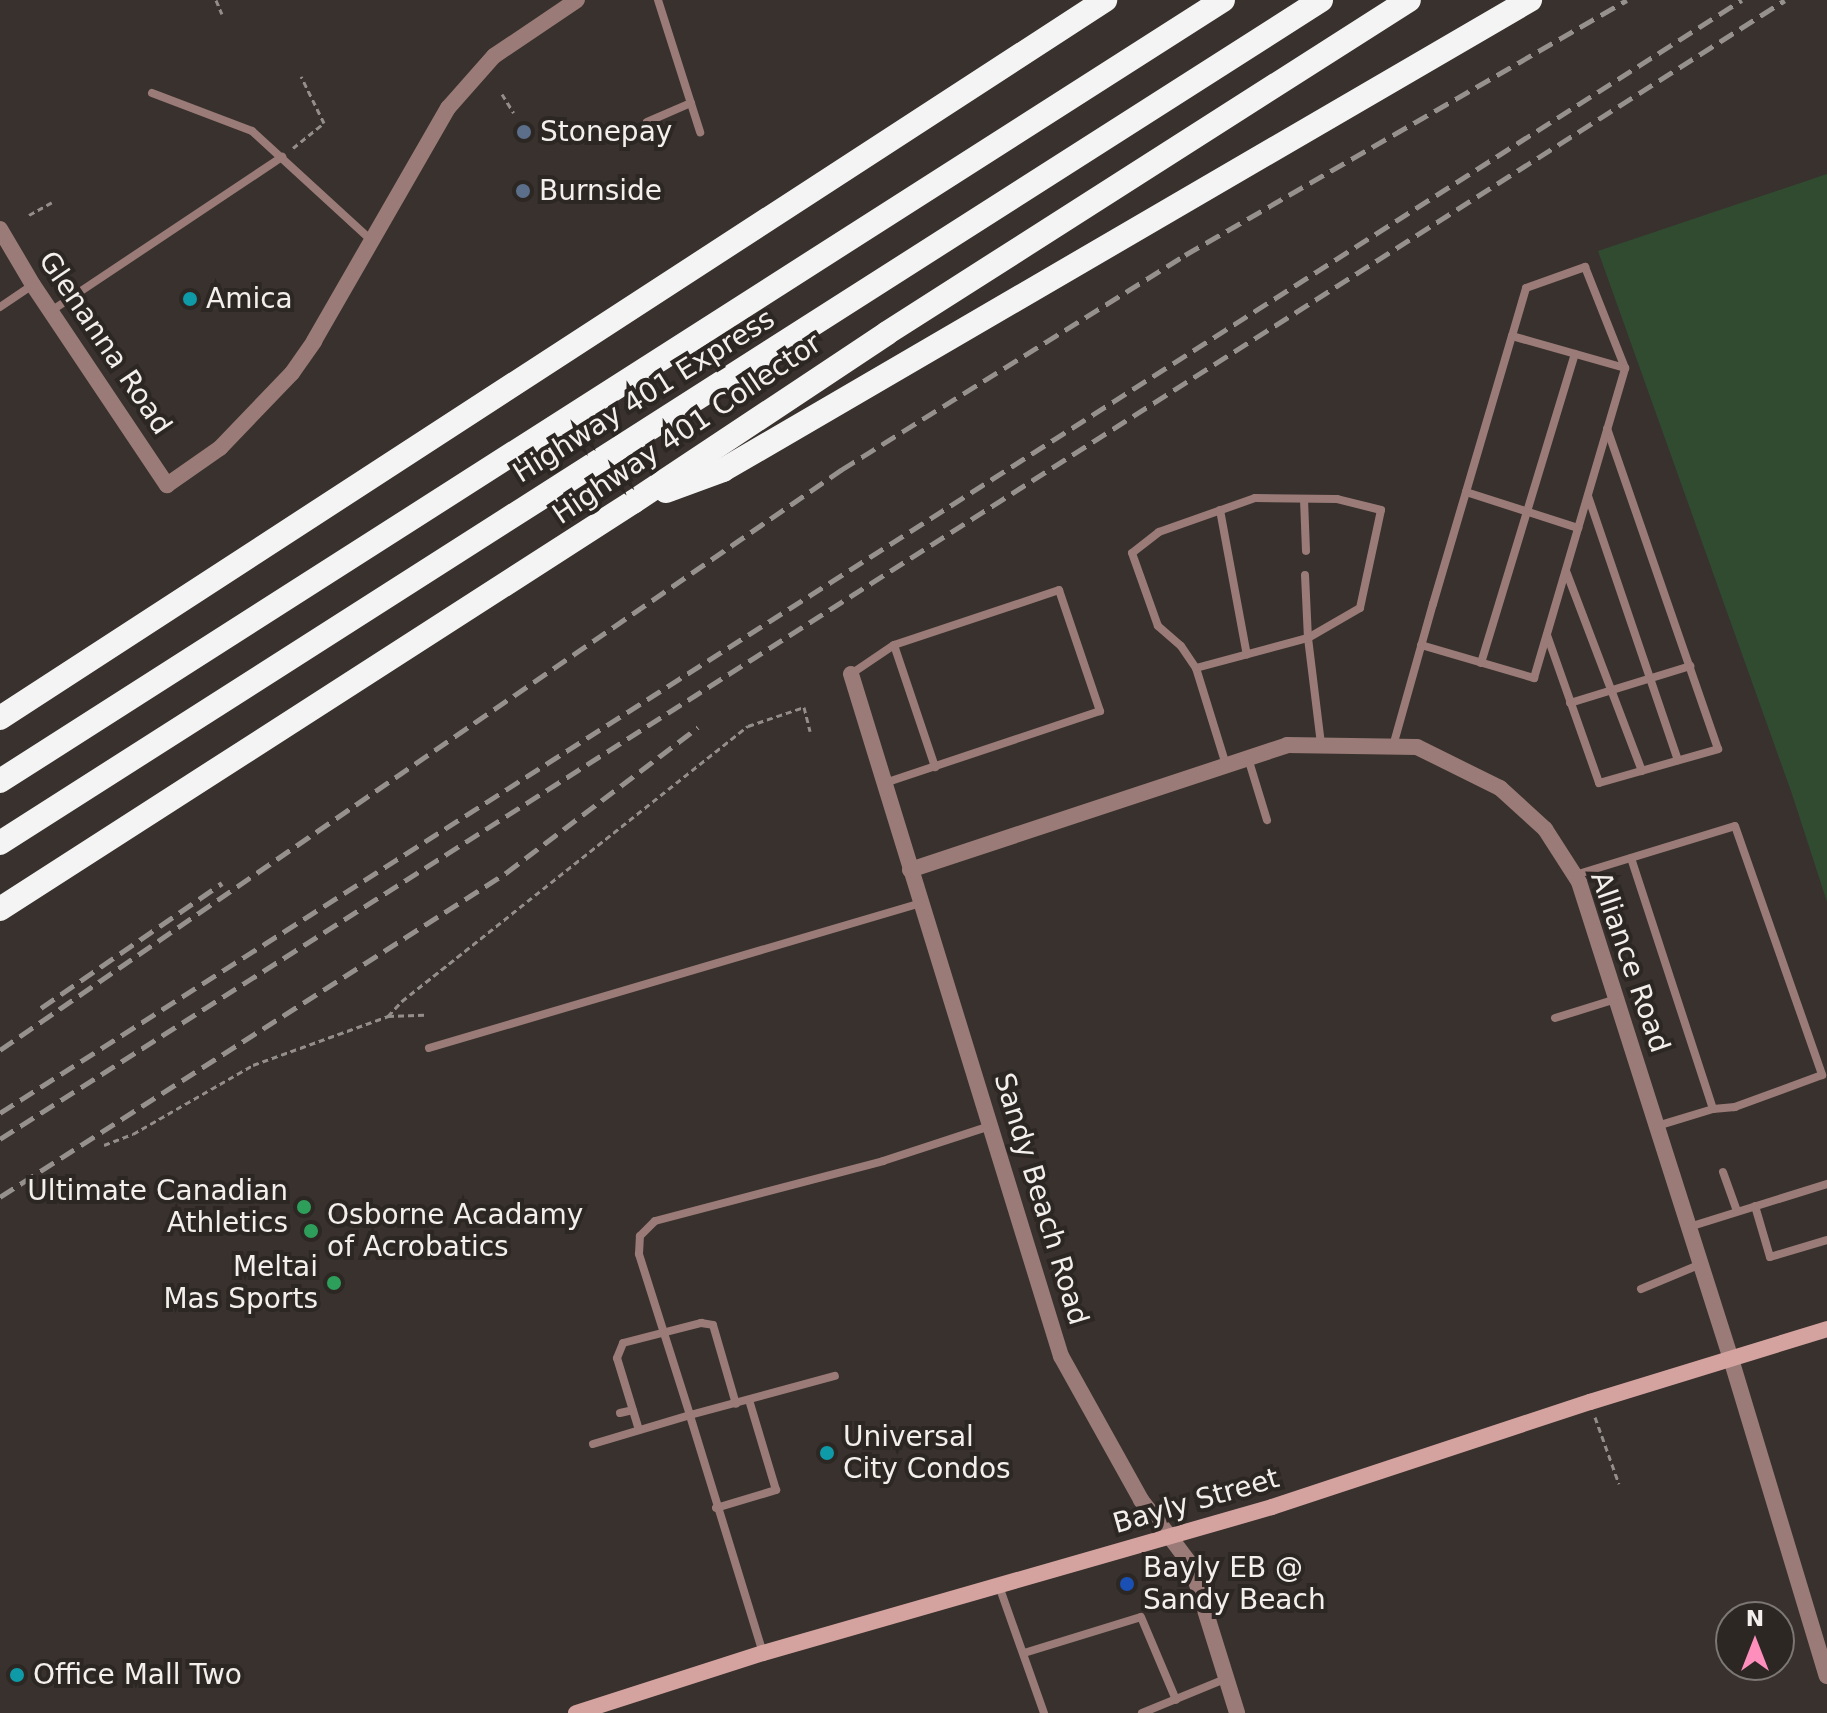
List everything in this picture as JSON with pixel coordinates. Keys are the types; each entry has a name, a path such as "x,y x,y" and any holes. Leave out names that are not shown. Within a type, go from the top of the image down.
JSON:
{"highway":[{"path":"0,718 1105,0"},
{"name":"Highway 401 Express","path":"0,781 1223,0"},
{"name":"Highway 401 Express","path":"0,843 1321,0"},
{"name":"Highway 401 Collector","path":"0,909 633,502 887,333 1409,0"},
{"path":"633,502 723,470 1530,0"}],"main road":[{"name":"Bayly Street","path":"576,1713 763,1653 1272,1507 1590,1402 1827,1329"}],"street":[{"path":"373,242 448,108 494,56 577,0"},
{"name":"Glenanna Road","path":"0,229 33,285 167,485 220,448 292,373 373,242"},
{"name":"Sandy Beach Road","path":"851,674 1061,1356 1141,1500 1191,1565 1237,1713"},
{"name":"Alliance Road","path":"910,870 1287,745 1417,747 1500,788 1545,829 1575,875 1731,1359 1827,1676"}],"lane":[{"path":"658,0 700,132"},
{"path":"152,93 252,131 373,242"},
{"path":"647,122 691,103"},
{"path":"51,312 282,157"},
{"path":"1393,746 1421,645 1526,288 1585,267 1625,368 1534,678 1421,645"},
{"path":"0,307 33,285"},
{"path":"1512,336 1625,368"},
{"path":"1481,663 1575,354"},
{"path":"1547,635 1599,783 1718,749 1607,429"},
{"path":"1466,492 1578,528"},
{"path":"1588,496 1678,760"},
{"path":"1196,668 1308,638 1360,608 1381,510 1337,499 1255,498 1159,532 1132,553 1158,626 1181,646 1196,668 1227,765"},
{"path":"1304,499 1306,551"},
{"path":"1220,510 1247,655"},
{"path":"1566,571 1642,771"},
{"path":"1305,575 1308,638 1321,744"},
{"path":"851,674 894,645 1059,590 1100,711 884,783"},
{"path":"894,645 935,767"},
{"path":"1570,703 1690,666"},
{"path":"1248,758 1267,820"},
{"path":"1575,875 1735,826 1822,1075 1735,1107 1713,1109 1657,1126"},
{"path":"1631,858 1713,1109"},
{"path":"429,1048 921,903"},
{"path":"1555,1018 1616,999"},
{"path":"763,1653 662,1332 639,1254 640,1236 655,1221 883,1161 991,1126"},
{"path":"1723,1172 1737,1211"},
{"path":"1689,1227 1827,1184"},
{"path":"1755,1206 1770,1257 1827,1240"},
{"path":"1641,1289 1701,1264"},
{"path":"639,1430 617,1358 623,1343 662,1332 701,1323 713,1325 736,1404"},
{"path":"593,1444 835,1376"},
{"path":"716,1508 776,1490 749,1400"},
{"path":"620,1413 633,1410"},
{"path":"999,1586 1044,1713"},
{"path":"1024,1653 1141,1617 1176,1700"},
{"path":"1142,1713 1225,1679"}],"path":[{"path":"216,0 222,14"},
{"path":"282,157 324,123 301,76"},
{"path":"502,94 514,113"},
{"path":"29,215 52,202"},
{"path":"388,1016 748,726 804,707 810,731"},
{"path":"104,1145 133,1134 253,1065 388,1016 424,1015"},
{"path":"1590,1402 1619,1484"}],"green space":[{"path":"1827,174 1827,902 1792,794 1598,251"}],"railway":[{"path":"0,1050 841,470 1185,255 1627,0"},
{"path":"0,1113 1742,0"},
{"path":"0,1139 1785,0"},
{"path":"0,1197 506,873 698,727"},
{"path":"41,1008 222,883"}],"place":[{"name":"Stonepay","path":"524,132"},
{"name":"Burnside","path":"523,191"},
{"name":"Amica","path":"190,299"},
{"name":"Ultimate Canadian Athletics","path":"304,1207"},
{"name":"Osborne Acadamy of Acrobatics","path":"311,1231"},
{"name":"Meltai Mas Sports","path":"334,1283"},
{"name":"Universal City Condos","path":"827,1453"},
{"name":"Bayly EB @ Sandy Beach","path":"1127,1584"},
{"name":"Office Mall Two","path":"17,1675"}]}
